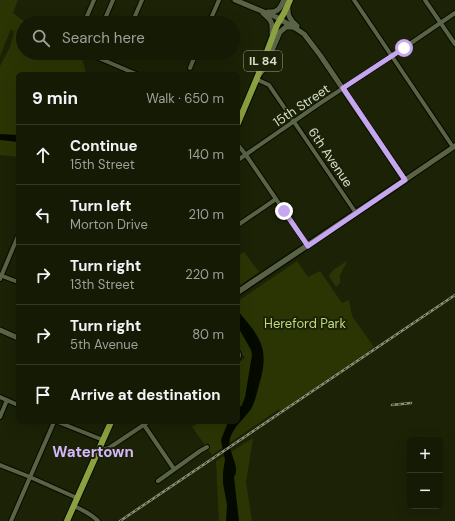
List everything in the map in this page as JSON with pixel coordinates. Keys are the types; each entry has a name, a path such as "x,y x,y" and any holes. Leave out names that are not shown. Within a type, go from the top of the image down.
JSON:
{"main road":[{"name":"IL 84","path":"240,117 287,1"},
{"path":"240,291 405,180"},
{"path":"67,521 109,424"}],"street":[{"path":"87,16 94,0"},
{"path":"106,16 113,0"},
{"path":"135,16 142,0"},
{"path":"212,16 219,0"},
{"path":"235,0 276,17 304,34"},
{"path":"287,1 290,19 316,50 405,180 454,147 354,0"},
{"path":"425,0 455,44"},
{"path":"262,11 277,11 287,1"},
{"path":"262,11 272,22 272,38"},
{"name":"15th Street","path":"240,158 455,13"},
{"path":"257,78 264,69 281,30 288,27 295,28"},
{"path":"103,60 131,72"},
{"path":"190,68 193,60"},
{"name":"6th Avenue","path":"257,78 269,85 356,213"},
{"path":"240,147 308,246"},
{"path":"240,224 276,199"},
{"path":"16,241 1,276 16,281"},
{"path":"0,330 16,337"},
{"path":"0,397 16,404"},
{"path":"0,416 7,400"},
{"path":"11,521 53,424"},
{"path":"63,424 102,440"},
{"path":"98,451 109,448 144,424"},
{"path":"146,424 174,470"},
{"path":"158,481 207,447"},
{"path":"0,465 77,498"},
{"path":"74,506 85,511 98,521"}],"green space":[{"path":"0,0 18,0 13,13 17,16 16,60 81,60 83,61 86,72 16,72 16,157 0,155 0,66 10,47 14,32 11,29 0,56"},
{"path":"244,252 259,272 240,286 240,255"},
{"path":"348,260 340,275 340,283 336,287 329,276 333,270"},
{"name":"Hereford Park","path":"297,261 308,277 320,271 342,303 349,300 352,316 374,347 212,455 192,427 197,424 240,424 240,361 245,358 240,351 240,300"},
{"path":"253,438 246,482 252,521 219,521 216,461"}],"shaded area":[{"path":"0,134 16,135 16,142 0,140"},
{"path":"240,313 258,337 264,362 256,397 251,409 240,422 240,407 245,397 252,355 251,350 240,331"},
{"path":"227,424 239,424 231,435 229,443 236,467 234,477 239,521 226,521 227,505 223,483 225,460 221,440"}],"railway":[{"path":"120,521 455,295"},
{"path":"392,405 411,403"}],"district":[{"name":"Watertown","path":"93,452"}],"route":[{"path":"284,211 308,246 405,180 343,88 404,48"}]}
